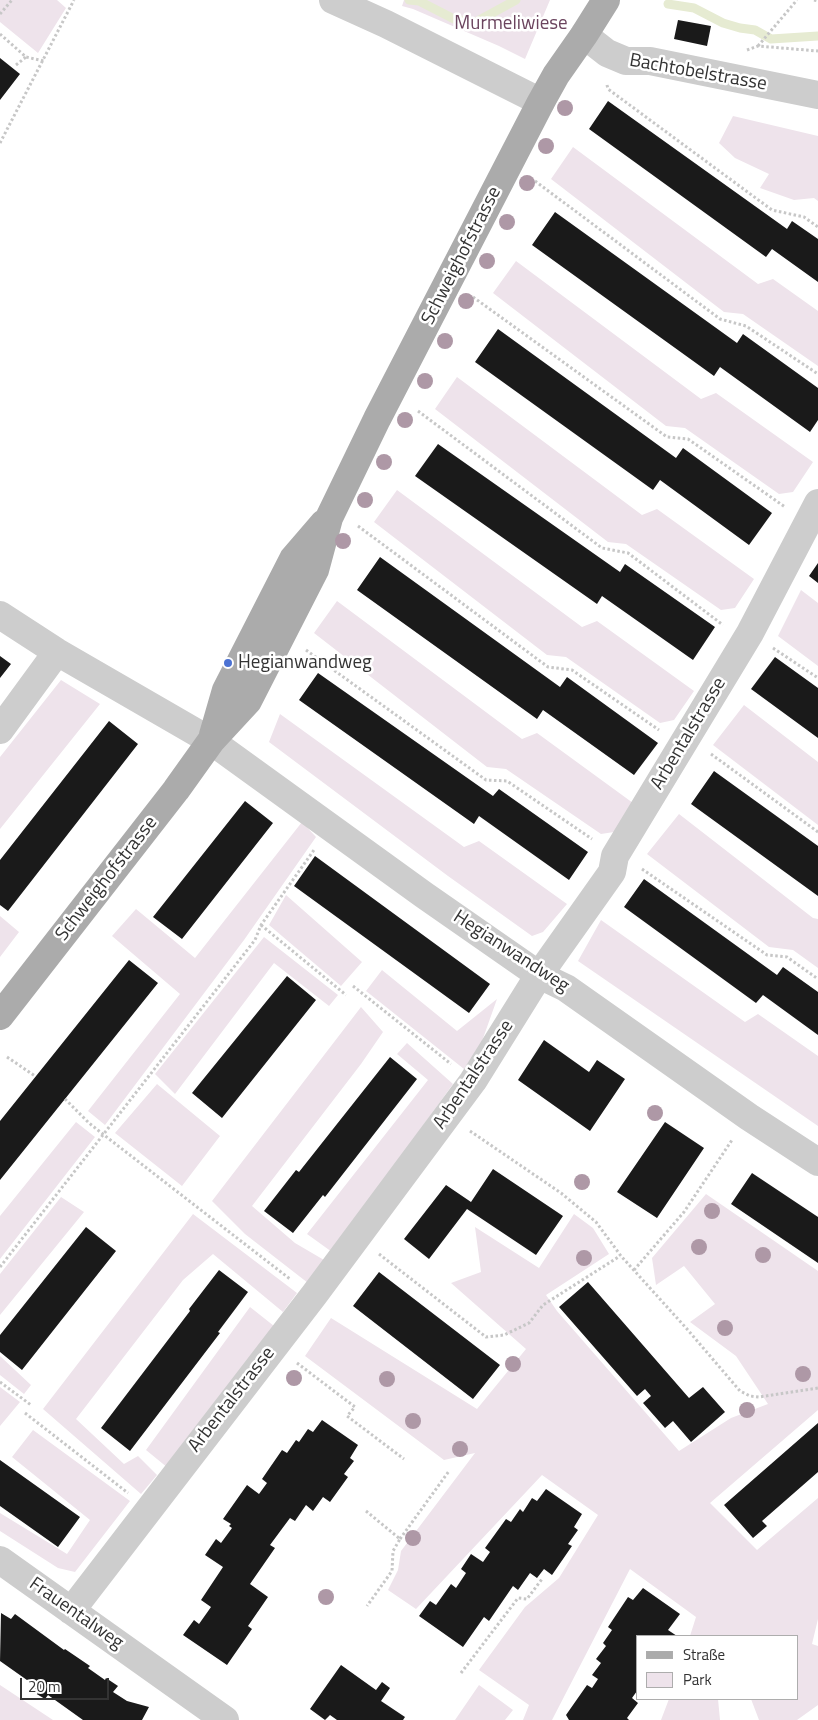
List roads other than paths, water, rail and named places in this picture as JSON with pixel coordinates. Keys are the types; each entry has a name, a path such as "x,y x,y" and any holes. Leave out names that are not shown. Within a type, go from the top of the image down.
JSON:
{"main road":[{"name":"Schweighofstrasse","path":"0,1016 176,790 211,741 248,701 315,570 329,518 377,419 541,102 556,75 606,0"}],"street":[{"path":"333,0 386,24 541,102"},
{"name":"Bachtobelstrasse","path":"584,35 607,53 626,61 650,61 818,96"},
{"name":"Arbentalstrasse","path":"71,1610 308,1302 474,1082 539,974 612,872 615,856 750,632 814,511"},
{"name":"Hegianwandweg","path":"0,615 57,652 211,741 332,829 539,974 566,988 749,1117 818,1162"},
{"path":"0,730 57,652"},
{"name":"Frauentalweg","path":"0,1560 225,1720"}],"waterway":[{"path":"409,0 419,1 454,19 474,23 516,0"},
{"path":"668,4 694,8 723,23 755,30 771,39 818,36"}],"place":[{"name":"Hegianwandweg","path":"228,663"}],"park label":[{"name":"Murmeliwiese","path":"511,24"}]}
